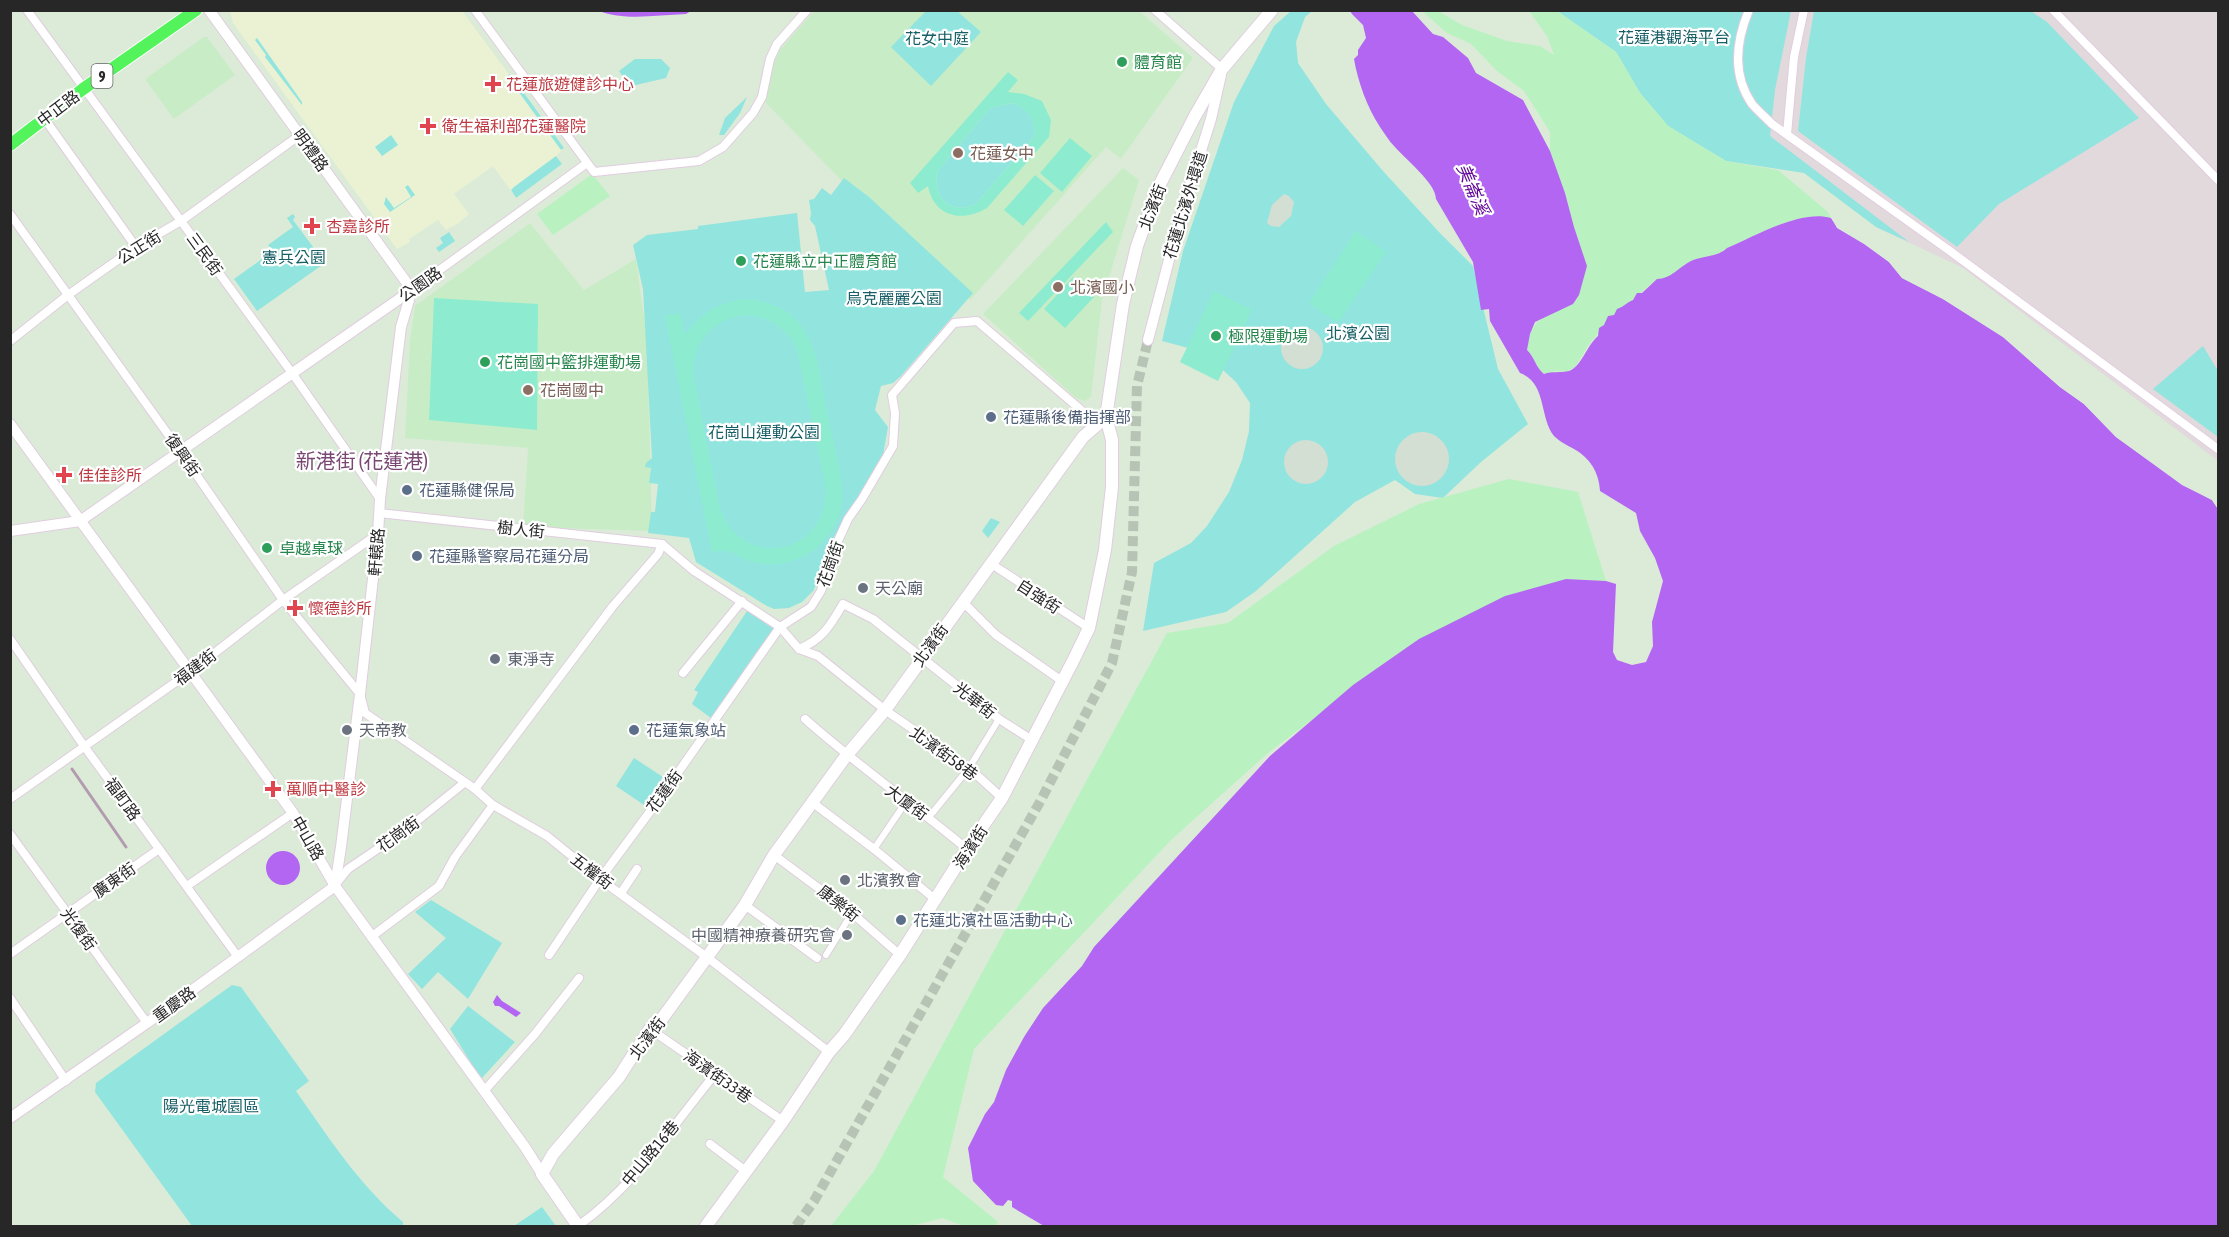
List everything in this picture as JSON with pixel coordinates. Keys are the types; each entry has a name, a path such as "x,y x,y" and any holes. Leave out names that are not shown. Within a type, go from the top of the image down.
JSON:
{"main road":[{"name":"中正路","path":"10,144 83,89 196,10"},
{"name":"北濱街","path":"542,1174 553,1154 619,1077 649,1030 653,1031 708,958 745,905 774,855 846,756 885,710 1083,437 1106,417 1123,304 1137,246 1158,188 1222,69 1272,10"},
{"name":"海濱街","path":"706,1227 900,955 1002,798 1089,628 1105,550 1112,487 1112,440 1106,417"},
{"name":"中山路","path":"542,1174 578,1226"}],"street":[{"name":"三民街","path":"27,10 292,372 380,499"},
{"name":"明禮路","path":"209,10 412,290"},
{"path":"475,10 594,172 699,161 723,147 753,113 762,97 770,59 777,44 807,10"},
{"path":"1155,10 1222,69"},
{"path":"1749,10 1740,33 1737,58 1741,81 1752,104 1772,124 2218,449"},
{"path":"1787,134 1794,57 1804,10"},
{"path":"2053,10 2218,180"},
{"name":"花蓮北濱外環道","path":"1148,340 1181,214 1211,119 1222,69"},
{"path":"44,118 136,246"},
{"name":"公正街","path":"10,341 136,246 181,221 300,135"},
{"name":"公園路","path":"80,521 412,290 587,164"},
{"name":"復興街","path":"10,214 180,451 283,600 360,694"},
{"name":"軒轅路","path":"335,886 342,847 401,327 412,290"},
{"name":"花崗街","path":"780,627 811,607 821,591 837,543 848,519 862,500 893,446 895,413 892,395 954,323 977,321 1087,415 1106,417"},
{"name":"中山路","path":"10,424 293,813 335,886 525,1147 542,1174"},
{"name":"樹人街","path":"379,513 663,544"},
{"path":"10,531 80,521"},
{"name":"福建街","path":"10,799 190,672 283,600 378,534"},
{"path":"475,789 613,606 658,554 663,544 694,571 780,627 799,649"},
{"name":"自強街","path":"990,563 1089,628"},
{"path":"682,673 742,601"},
{"path":"962,601 996,635 1062,681"},
{"name":"光華街","path":"799,649 815,642 822,635 843,604 864,613 999,719 1032,740"},
{"name":"花蓮街","path":"549,955 600,879 663,794 780,627"},
{"name":"福町路","path":"11,640 84,746 238,957"},
{"name":"北濱街58巷","path":"799,649 818,656 885,710 969,768 1002,798"},
{"name":"五權街","path":"360,694 365,713 475,789 493,805 547,836 600,879 708,958 829,1052"},
{"name":"大廈街","path":"805,719 846,756 929,817 967,849"},
{"path":"929,817 969,768 999,719"},
{"name":"花崗街","path":"335,886 348,869 407,829 464,783"},
{"path":"874,849 906,802"},
{"path":"813,803 936,900"},
{"path":"371,937 439,886 455,857 493,805"},
{"path":"187,886 293,813"},
{"name":"光復街","path":"10,834 147,1023"},
{"name":"廣東街","path":"10,954 159,849"},
{"name":"康樂街","path":"774,855 852,913 900,955"},
{"path":"621,893 637,869"},
{"name":"重慶路","path":"10,1118 147,1023 335,886"},
{"path":"745,905 821,956 852,913"},
{"path":"484,1091 535,1034 579,978"},
{"path":"10,998 66,1080"},
{"name":"海濱街33巷","path":"653,1031 783,1121"},
{"name":"中山路16巷","path":"578,1226 600,1210 649,1160 716,1073"},
{"path":"710,1144 747,1172"}],"shaded area":[{"name":"衛生福利部花蓮醫院","path":"230,11 462,11 564,148 556,156 562,164 516,198 493,166 454,194 469,214 459,223 446,230 438,220 397,249 233,23"},
{"name":"花蓮女中","path":"814,11 1139,11 1193,58 1121,159 1106,147 970,300 918,256 763,100 772,59"},
{"path":"1727,11 2218,11 2218,461 1963,268 1876,227 1681,73"},
{"path":"207,37 235,75 174,119 145,79"},
{"path":"1008,72 1018,80 1008,92 1024,94 1042,101 1051,120 1049,137 987,208 968,215 950,214 936,205 928,186 918,193 910,183","holes":["1013,103 1030,116 1034,126 1034,137 976,204 967,207 951,206 945,202 938,190 937,172 990,108"]},
{"path":"1070,138 1092,156 1062,192 1040,173"},
{"name":"北濱國小","path":"1123,168 1139,180 1102,300 1091,397 1085,401 1076,398 983,314"},
{"path":"1035,175 1054,191 1023,226 1004,210"},
{"path":"1284,194 1294,202 1291,216 1279,227 1271,226 1267,223 1272,205"},
{"path":"1106,222 1113,232 1028,321 1019,313"},
{"name":"花崗國中","path":"530,223 584,290 636,259 647,340 652,531 523,527 528,448 405,438 410,341 415,306"},
{"path":"1356,231 1386,252 1338,323 1309,303"},
{"path":"1073,277 1094,297 1065,328 1044,309"},
{"name":"極限運動場","path":"1214,291 1252,310 1218,381 1180,362"},
{"name":"花崗國中籃排運動場","path":"434,298 538,304 537,430 429,420"},
{"path":"745,299 774,305 793,316 804,330 817,360 837,458 842,496 837,521 825,540 814,550 787,562 765,564 750,561 729,551 712,552 665,316 680,313 685,335 711,310","holes":["745,315 776,324 788,335 797,349 825,484 824,508 815,527 800,540 782,547 763,547 745,541 730,527 719,505 694,379 696,355 705,336 722,322"]},
{"path":"1302,327 1317,333 1323,348 1317,363 1302,369 1287,363 1281,348 1287,333"},
{"path":"1422,432 1432,434 1441,440 1447,449 1449,459 1447,469 1441,478 1432,484 1422,486 1412,484 1403,478 1397,469 1395,459 1397,449 1403,440 1412,434"},
{"path":"1306,440 1315,441 1322,446 1327,453 1327,471 1322,478 1315,483 1306,484 1297,483 1290,478 1285,471 1284,462 1285,453 1290,446 1297,441"}],"green space":[{"name":"花女中庭","path":"926,11 957,11 981,32 931,86 891,47"},
{"name":"北濱公園","path":"1291,11 1312,11 1305,17 1296,42 1298,63 1326,104 1383,171 1473,266 1498,369 1528,424 1481,462 1443,498 1415,494 1395,480 1355,502 1256,591 1226,612 1143,631 1154,563 1191,543 1207,526 1229,492 1242,460 1249,431 1250,403 1236,382 1203,352 1162,341 1183,251 1234,102 1274,26"},
{"name":"花蓮港觀海平台","path":"1557,11 1791,11 1775,90 1770,136 1909,242 1876,227 1804,173 1726,161 1668,126 1640,93 1616,52"},
{"path":"1814,11 2031,11 2047,22 2139,118 1999,204 1957,247 1798,131"},
{"path":"257,38 302,105 265,57 266,55 255,40"},
{"path":"635,59 661,59 670,68 666,78 631,88 619,71"},
{"path":"510,74 564,148 561,150 507,76"},
{"path":"747,97 740,113 724,135 719,135 725,118"},
{"path":"1013,103 1023,108 1030,116 1034,125 1034,137 976,204 967,207 951,206 945,202 938,190 937,172 990,108"},
{"path":"391,135 398,145 382,156 375,147"},
{"path":"556,156 562,164 516,198 511,190"},
{"name":"花崗山運動公園","path":"844,178 869,197 973,293 901,376 893,383 881,386 875,410 888,427 883,455 830,544 814,590 802,602 789,608 774,609 696,562 689,538 648,533 651,512 655,512 658,484 649,483 651,468 645,467 652,458 643,289 633,245 647,235 797,213 805,292 829,290 815,226 810,220 809,200 814,199 822,188 831,195"},
{"path":"408,185 415,195 390,212 384,204 386,197 394,208 411,197 405,187"},
{"name":"憲兵公園","path":"293,214 295,217 293,220 325,263 257,311 234,279 273,251 268,245 293,227 287,218"},
{"path":"449,232 455,241 439,252 436,248 443,243 440,238"},
{"path":"2203,346 2218,371 2218,437 2153,389"},
{"path":"991,518 1000,522 988,538 982,531"},
{"path":"747,611 774,629 711,718 692,704 698,692 694,690"},
{"path":"634,758 663,777 644,805 616,786"},
{"path":"431,900 502,943 468,999 438,972 422,989 408,974 446,938 415,912"},
{"name":"陽光電城園區","path":"232,985 241,987 309,1081 296,1091 320,1126 359,1177 403,1222 403,1226 192,1226 95,1092 96,1083"},
{"path":"468,1006 515,1042 481,1079 450,1029"},
{"path":"542,1207 556,1226 514,1226"}],"sand":[{"path":"1422,11 1438,11 1462,25 1507,41 1540,46 1554,55 1547,36 1529,11 1557,11 1616,52 1640,93 1668,126 1726,161 1778,170 1828,212 1831,218 1819,216 1793,220 1719,253 1691,261 1670,275 1657,279 1614,315 1590,343 1575,367 1566,372 1556,371 1544,374 1527,350 1532,331 1536,324 1547,315 1573,304 1574,227 1550,151 1550,132 1524,91 1497,71 1471,44 1447,33"},
{"path":"592,174 610,196 553,235 537,214"},
{"path":"1509,479 1578,492 1606,581 1566,579 1419,639 1268,753 1171,840 974,1049 943,1177 998,1222 995,1226 964,1226 942,1218 912,1226 831,1226 874,1171 1167,633 1228,623 1334,546 1419,504"}],"water":[{"path":"599,11 691,11 686,14 641,17 619,16"},
{"name":"美崙溪","path":"1350,11 1412,11 1433,34 1443,37 1468,58 1476,73 1523,100 1550,151 1587,266 1579,295 1573,304 1535,322 1530,334 1527,350 1544,374 1566,372 1574,368 1598,336 1599,328 1604,325 1608,316 1614,315 1617,309 1633,300 1637,293 1642,293 1657,279 1671,275 1691,261 1719,253 1793,220 1819,216 1831,218 1838,228 1889,262 1902,278 1943,299 2003,337 2060,387 2084,404 2116,437 2182,484 2212,500 2218,509 2218,1226 1044,1226 1012,1207 1012,1201 1008,1200 1003,1206 996,1205 973,1181 968,1148 985,1114 994,1102 1006,1070 1043,1008 1082,966 1094,947 1270,756 1353,685 1419,639 1505,596 1566,579 1606,581 1616,584 1613,652 1617,660 1632,665 1646,662 1653,646 1652,622 1663,581 1655,558 1640,531 1636,513 1600,491 1596,472 1589,461 1554,436 1546,420 1535,384 1520,373 1490,321 1489,309 1481,310 1473,262 1436,199 1435,193 1419,171 1390,142 1367,103 1354,59 1366,38 1363,25"},
{"path":"283,851 295,856 300,868 295,880 283,885 271,880 266,868 271,856"},
{"path":"497,995 521,1013 516,1017 499,1006 495,1006 493,1002"}],"pier":[{"path":"1829,214 1834,216 1840,225 1891,260 1904,275 1944,296 2005,334 2086,402 2118,435 2184,482 2214,498 2218,509 2212,500 2182,485 2116,437 2084,404 2060,387 2003,337 1943,299 1902,278 1889,262 1837,228"}],"tunnel":[{"path":"796,1226 814,1201 1041,800 1112,663 1132,572 1137,386 1148,340"}],"railway":[{"path":"72,769 126,847"}],"place":[{"name":"體育館","path":"1122,62"},
{"name":"花蓮旅遊健診中心","path":"493,84"},
{"name":"衛生福利部花蓮醫院","path":"428,126"},
{"name":"花蓮女中","path":"958,153"},
{"name":"杏嘉診所","path":"312,226"},
{"name":"花蓮縣立中正體育館","path":"741,261"},
{"name":"北濱國小","path":"1058,287"},
{"name":"極限運動場","path":"1216,336"},
{"name":"花崗國中籃排運動場","path":"485,362"},
{"name":"花崗國中","path":"528,390"},
{"name":"花蓮縣後備指揮部","path":"991,417"},
{"name":"佳佳診所","path":"64,475"},
{"name":"花蓮縣健保局","path":"407,490"},
{"name":"卓越桌球","path":"267,548"},
{"name":"花蓮縣警察局花蓮分局","path":"417,556"},
{"name":"天公廟","path":"863,588"},
{"name":"懷德診所","path":"295,608"},
{"name":"東淨寺","path":"495,659"},
{"name":"天帝教","path":"347,730"},
{"name":"花蓮氣象站","path":"634,730"},
{"name":"萬順中醫診","path":"273,789"},
{"name":"北濱教會","path":"845,880"},
{"name":"花蓮北濱社區活動中心","path":"901,920"},
{"name":"中國精神療養研究會","path":"847,935"}],"district":[{"name":"新港街 (花蓮港)","path":"362,460"}],"park label":[{"name":"烏克麗麗公園","path":"894,298"}]}
